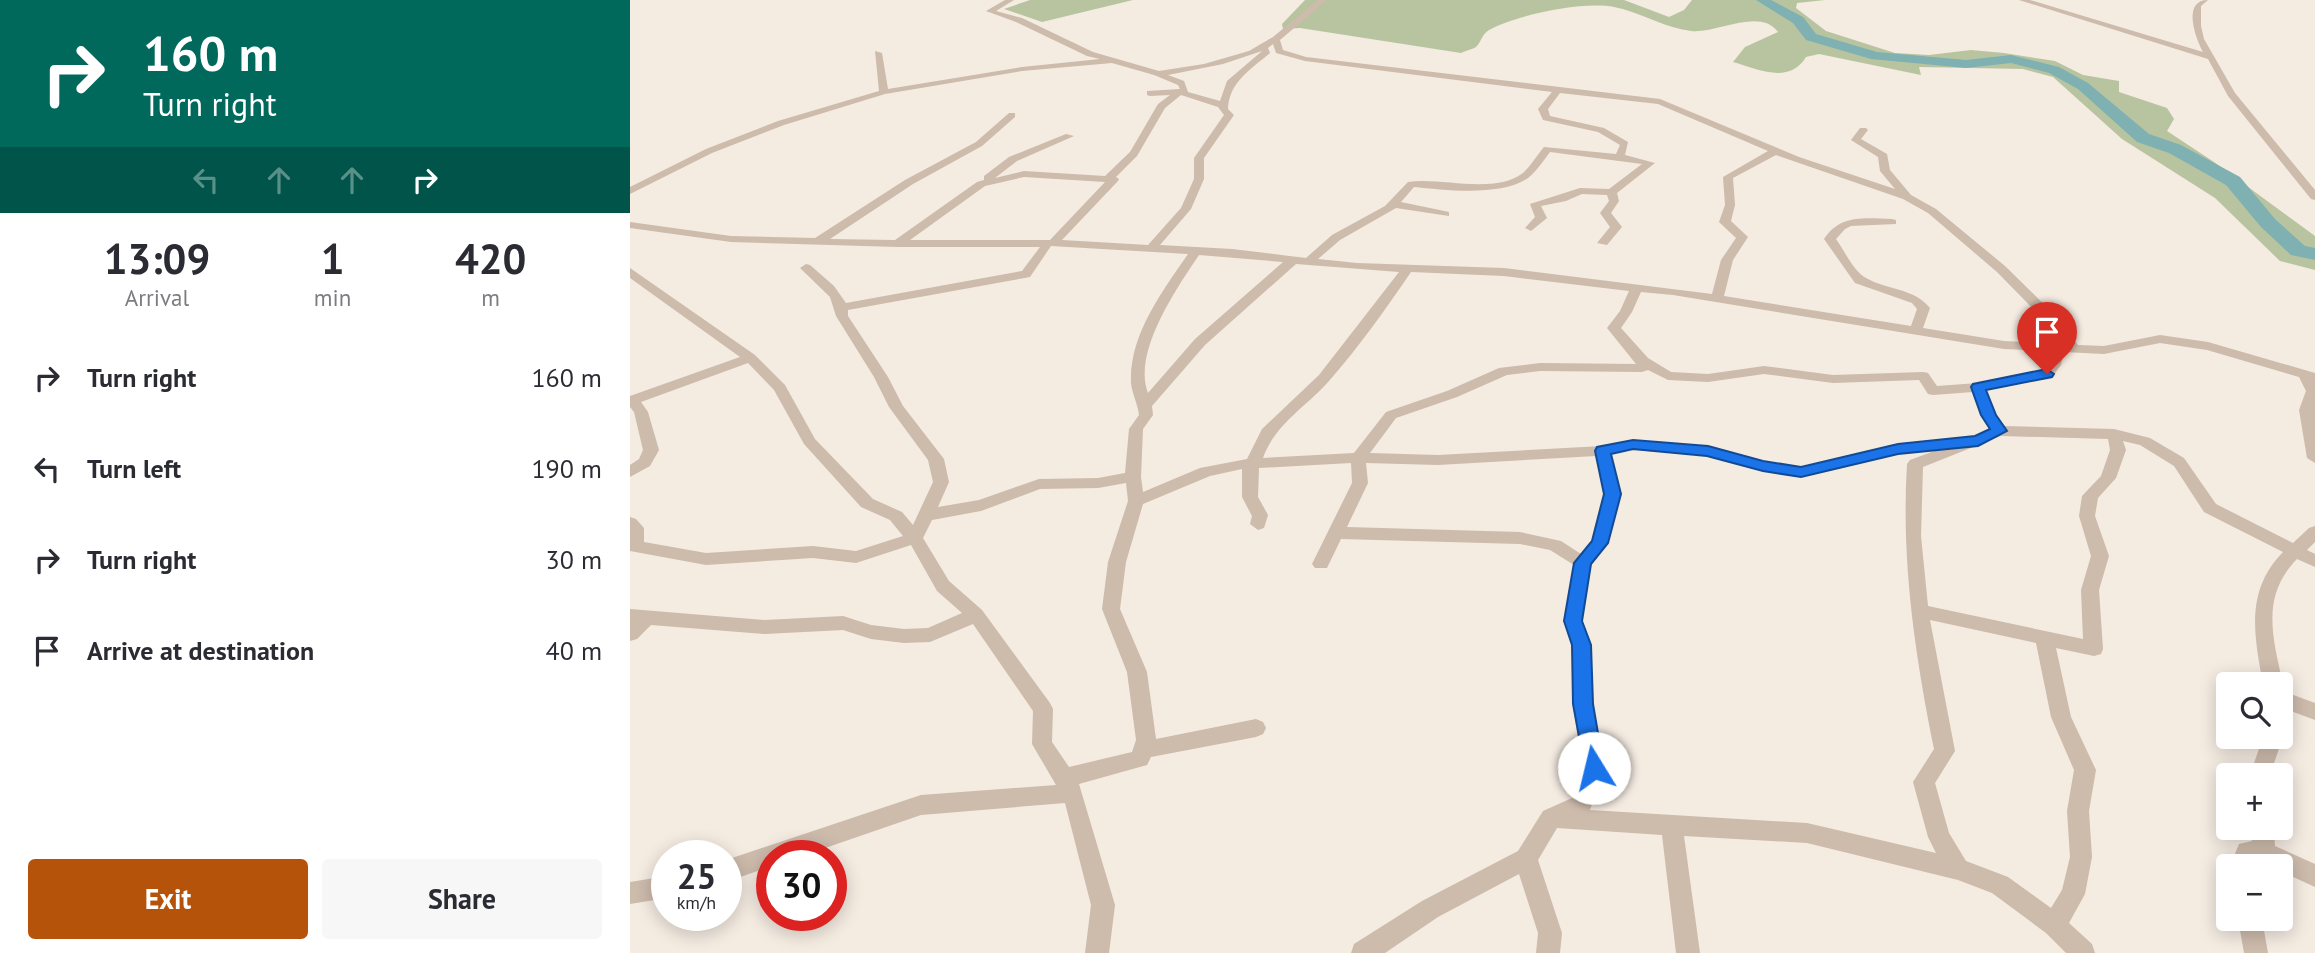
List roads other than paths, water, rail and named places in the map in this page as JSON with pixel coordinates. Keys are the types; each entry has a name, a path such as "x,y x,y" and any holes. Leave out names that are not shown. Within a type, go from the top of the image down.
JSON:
{"street":[{"path":"1010,0 990,11 1110,61 1157,73 1181,83 1185,90 1161,106 1134,154 1108,179"},
{"path":"1157,73 1215,63 1262,47 1276,39 1322,0"},
{"path":"2022,0 2105,28 2211,57"},
{"path":"2204,0 2198,5 2195,18 2198,34 2231,94 2315,197"},
{"path":"1276,39 1279,51 1305,59 1660,102 1776,150 1907,197 1932,211 2001,269 2051,319 2074,348"},
{"path":"1151,248 1186,209 1194,195 1200,172 1199,159 1229,115 1223,110 1223,105 1230,83 1267,51 1262,47"},
{"path":"878,52 884,92"},
{"path":"630,191 709,151 782,123 884,92 1022,69 1110,61"},
{"path":"1559,88 1543,110 1546,118 1601,130 1625,144 1619,157"},
{"path":"1150,93 1180,92 1223,105"},
{"path":"817,242 909,182 979,144 1012,115"},
{"path":"1863,130 1856,140 1883,156 1885,171 1907,197"},
{"path":"898,244 1013,159 1069,135"},
{"path":"1145,405 1200,342 1302,260 1394,204 1412,184 1486,186 1525,177 1546,149 1650,163 1611,192 1580,191 1562,199 1535,204 1541,218 1531,228"},
{"path":"1717,298 1727,260 1742,237 1726,222 1730,205 1728,177 1776,150"},
{"path":"842,307 1026,274 1051,243 1114,179 1024,174 981,184"},
{"path":"1603,243 1616,227 1605,213 1614,201 1611,192"},
{"path":"1394,204 1445,214"},
{"path":"1892,222 1852,221 1834,230 1829,239 1859,280 1916,300 1924,308 1916,331"},
{"path":"630,225 721,239 898,244 1051,243 1196,250 1407,269 1504,272 1717,298 2004,345 2104,350 2161,340 2208,346 2310,375 2313,391 2306,410 2315,458"},
{"path":"742,866 921,806 1068,786 1140,759 1146,740 1137,672 1111,609 1117,562 1136,501 1133,477 1136,429 1146,415 1145,405 1138,394 1142,350 1164,298 1196,250"},
{"path":"630,523 636,528 633,545 706,559 813,552 856,557 915,538 941,482 936,459 896,407 881,377 842,316 842,307 834,293 806,268"},
{"path":"1258,524 1260,515 1251,507 1248,488 1254,456 1261,448 1264,435 1309,394 1353,343 1407,269"},
{"path":"630,272 750,358 780,388 809,441 867,503 896,516 915,538 943,586 975,615 1043,709 1042,744 1068,786 1102,905 1097,953"},
{"path":"1637,288 1626,312 1614,328 1643,360 1668,376 1708,378 1764,370 1833,379 1923,376 1933,391 1978,387 2047,374 2054,365 2058,349"},
{"path":"630,472 645,462 651,450 641,412 632,401 750,358"},
{"path":"1321,564 1360,483 1359,460 1367,444 1391,415 1452,394 1504,371 1540,367 1642,368 1643,360"},
{"path":"1978,387 1988,415 1999,431"},
{"path":"1958,869 1938,837 1924,782 1945,751 1925,652 1910,510 1914,464 1999,431 2114,434 2145,441 2179,462 2210,508 2315,561"},
{"path":"1921,611 2094,649 2089,603 2090,574 2100,556 2087,516 2090,496 2108,478 2118,450 2114,434"},
{"path":"1136,501 1206,472 1254,464 1380,457 1438,460 1602,451 1633,444 1708,451 1763,466 1801,472 1898,449 1978,441"},
{"path":"1363,953 1430,909 1526,859 1551,818 1581,805 1594,768 1583,704 1581,645 1573,621 1583,563 1600,543 1612,494 1602,451"},
{"path":"926,515 981,505 1039,484 1098,483 1133,477"},
{"path":"2271,672 2263,635 2262,603 2276,571 2299,551 2315,532"},
{"path":"1338,533 1520,538 1555,545 1583,563"},
{"path":"630,634 638,618 765,627 844,623 871,632 904,636 930,635 975,615"},
{"path":"2044,638 2062,717 2085,770 2078,811 2081,858 2073,894 2054,925"},
{"path":"2293,703 2315,712"},
{"path":"1143,750 1256,728"},
{"path":"1551,818 1808,833 1958,869 2000,885 2054,925 2083,953"},
{"path":"1672,826 1688,953"},
{"path":"2264,840 2264,852"},
{"path":"2245,854 2264,852 2315,876"},
{"path":"1526,859 1550,933 1548,953"},
{"path":"630,894 651,890"},
{"path":"2252,931 2256,953"}],"waterway":[{"path":"1762,0 1798,20 1811,37 1876,56 1966,64 2011,59 2054,70 2083,86 2143,138 2175,149 2233,181 2268,223 2298,251 2315,254"}]}
